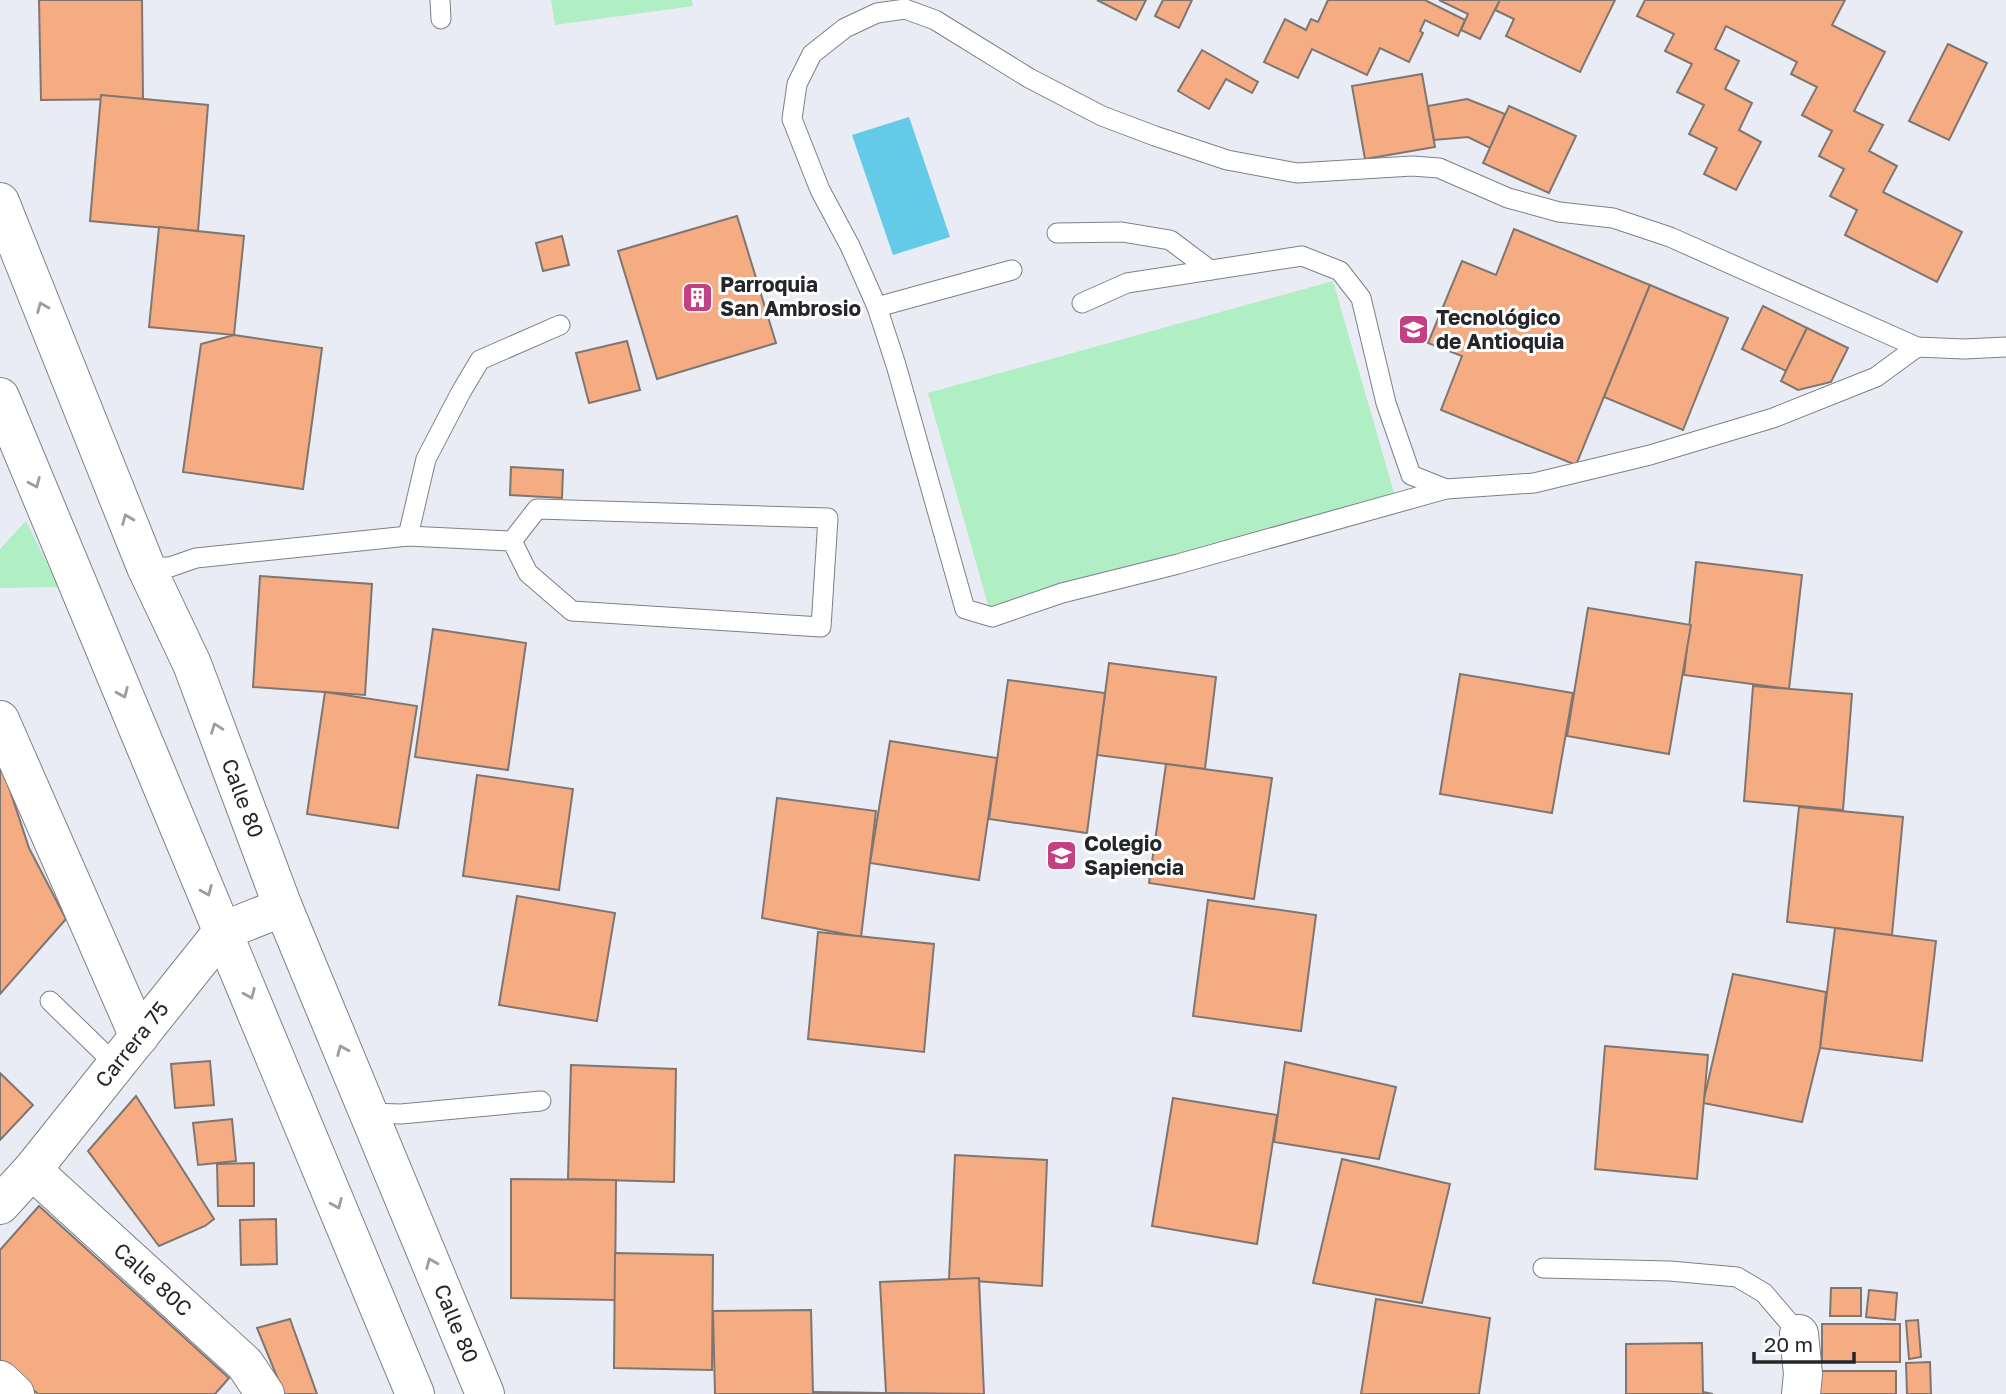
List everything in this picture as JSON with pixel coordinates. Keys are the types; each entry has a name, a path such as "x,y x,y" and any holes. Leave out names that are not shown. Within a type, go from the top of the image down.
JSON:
{"main road":[{"name":"Calle 80","path":"0,202 146,567 192,664 282,907 485,1394"},
{"path":"0,397 9,449 223,931 415,1394"},
{"path":"0,720 127,1051"},
{"name":"Carrera 75","path":"0,1205 32,1170 223,931 282,907"},
{"name":"Calle 80C","path":"32,1170 245,1364 265,1394"},
{"path":"1799,1335 1803,1374 1801,1394"},
{"path":"0,1380 15,1394"}],"lane":[{"path":"1917,347 1876,377 1761,422 1650,455 1534,483 1446,489 1178,564 1062,593 992,617 965,609 877,307 850,246 820,190 792,119 797,84 812,54 845,28 877,13 905,9 935,20 1028,78 1102,116 1227,160 1297,173 1412,166 1439,168 1508,198 1559,212 1613,218 1670,237 1917,347 2006,347"},
{"path":"1057,233 1122,232 1170,240 1210,270"},
{"path":"1082,303 1127,283 1302,256 1340,271 1361,298 1386,403 1411,475 1446,489"},
{"path":"877,307 1013,270"},
{"path":"408,536 426,459 480,360 560,325"},
{"path":"537,509 828,518 821,627 572,611 528,573 512,541 537,509"},
{"path":"146,567 170,567 196,558 408,536 512,541"},
{"path":"50,1001 127,1051"},
{"path":"368,1113 401,1114 541,1101"},
{"path":"1543,1268 1670,1271 1737,1277 1764,1293 1799,1335"}],"green space":[{"path":"551,0 692,0 693,6 555,25"},
{"path":"1333,281 1396,500 990,612 928,393"},
{"path":"26,521 59,587 0,588 0,549"}],"water":[{"path":"909,117 950,237 893,255 852,135"}],"building":[{"path":"39,0 142,0 143,99 41,100"},
{"path":"1097,0 1146,0 1136,20"},
{"path":"1163,0 1192,0 1179,28 1155,16"},
{"path":"1328,0 1425,0 1465,20 1458,36 1425,20 1420,31 1423,33 1409,62 1380,48 1367,75 1312,49 1298,78 1264,62 1285,19 1306,30 1311,19 1318,22"},
{"path":"1439,0 1500,0 1480,39 1461,30 1468,14"},
{"path":"1500,0 1615,0 1580,72 1506,36 1514,19 1495,10"},
{"path":"1645,0 1845,0 1832,25 1885,52 1854,111 1883,125 1869,151 1897,166 1883,192 1962,232 1937,282 1845,235 1857,210 1830,196 1844,169 1819,156 1832,131 1802,115 1817,87 1791,74 1797,62 1726,26 1715,49 1739,61 1725,89 1752,103 1739,130 1761,142 1736,190 1704,174 1717,148 1689,134 1704,105 1677,92 1692,64 1665,51 1674,34 1637,16"},
{"path":"1948,44 1987,63 1949,140 1909,121"},
{"path":"1202,50 1258,82 1252,93 1226,79 1209,109 1178,91"},
{"path":"1422,74 1435,147 1365,159 1352,86"},
{"path":"101,95 208,105 198,231 90,221"},
{"path":"1467,99 1505,114 1490,148 1468,137 1434,140 1428,106"},
{"path":"1509,106 1576,136 1549,193 1483,163"},
{"name":"Parroquia San Ambrosio","path":"737,216 776,343 657,379 618,251"},
{"path":"159,227 244,236 234,335 149,327"},
{"path":"1514,229 1650,285 1576,465 1441,410 1462,356 1428,343 1462,261 1496,275"},
{"path":"562,236 569,265 543,271 536,243"},
{"path":"1650,285 1728,318 1683,430 1604,397"},
{"path":"1763,306 1807,328 1786,371 1742,349"},
{"path":"1807,328 1848,348 1831,382 1798,390 1781,381"},
{"path":"234,335 322,348 303,489 183,472 201,344"},
{"path":"627,341 640,390 589,403 576,353"},
{"path":"511,467 563,470 562,498 510,495"},
{"path":"1696,562 1802,575 1789,689 1684,675"},
{"path":"260,576 372,584 365,695 253,687"},
{"path":"1588,608 1691,625 1669,754 1567,736"},
{"path":"433,629 526,643 508,770 415,757"},
{"path":"1109,663 1216,677 1205,769 1097,755"},
{"path":"1460,674 1573,693 1552,813 1440,794"},
{"path":"1008,680 1105,693 1087,833 989,819"},
{"path":"1753,686 1852,694 1843,810 1744,801"},
{"path":"325,692 417,706 398,828 307,814"},
{"path":"890,741 997,758 979,880 870,863"},
{"path":"0,760 29,848 66,919 0,994"},
{"path":"1166,764 1272,778 1254,899 1149,883"},
{"path":"477,775 573,789 559,890 463,876"},
{"path":"777,798 876,811 861,937 762,918"},
{"path":"1799,807 1903,817 1892,935 1787,922"},
{"path":"517,896 615,913 597,1021 499,1005"},
{"path":"1208,900 1316,915 1301,1031 1193,1016"},
{"path":"1835,928 1936,941 1922,1061 1820,1048"},
{"path":"818,932 934,944 924,1052 808,1039"},
{"path":"1733,974 1826,992 1820,1048 1802,1122 1703,1103"},
{"path":"1605,1046 1708,1055 1697,1179 1595,1169"},
{"path":"210,1061 214,1105 175,1108 171,1064"},
{"path":"1285,1062 1396,1087 1379,1159 1274,1142"},
{"path":"571,1065 676,1069 674,1182 568,1179"},
{"path":"0,1073 33,1105 0,1140"},
{"path":"136,1096 214,1219 205,1226 159,1246 88,1151"},
{"path":"1173,1098 1277,1115 1257,1244 1152,1226"},
{"path":"232,1119 236,1161 198,1165 193,1123"},
{"path":"955,1155 1047,1160 1042,1286 949,1279"},
{"path":"1342,1159 1450,1184 1422,1303 1313,1283"},
{"path":"254,1163 254,1206 218,1206 217,1164"},
{"path":"511,1179 616,1180 615,1300 511,1298"},
{"path":"39,1206 229,1378 215,1394 38,1394 0,1360 0,1250"},
{"path":"276,1219 277,1264 241,1265 240,1220"},
{"path":"615,1253 713,1255 712,1370 614,1368"},
{"path":"979,1278 984,1394 886,1393 880,1282"},
{"path":"1831,1288 1861,1288 1861,1316 1830,1316"},
{"path":"1869,1290 1897,1293 1895,1320 1866,1317"},
{"path":"1376,1299 1490,1318 1479,1394 1361,1394"},
{"path":"811,1310 813,1394 715,1394 713,1311"},
{"path":"290,1319 317,1394 284,1394 257,1328"},
{"path":"1918,1320 1921,1357 1909,1359 1906,1321"},
{"path":"1822,1324 1900,1324 1900,1362 1822,1362"},
{"path":"1702,1343 1703,1392 1713,1394 1626,1394 1626,1344"},
{"path":"1930,1362 1931,1394 1907,1394 1906,1363"},
{"path":"1819,1371 1896,1371 1896,1394 1819,1394"},
{"path":"886,1393 932,1394 813,1394"}],"place":[{"name":"Parroquia San Ambrosio","path":"697,297"},
{"name":"Tecnológico de Antioquia","path":"1413,330"},
{"name":"Colegio Sapiencia","path":"1061,856"}]}
